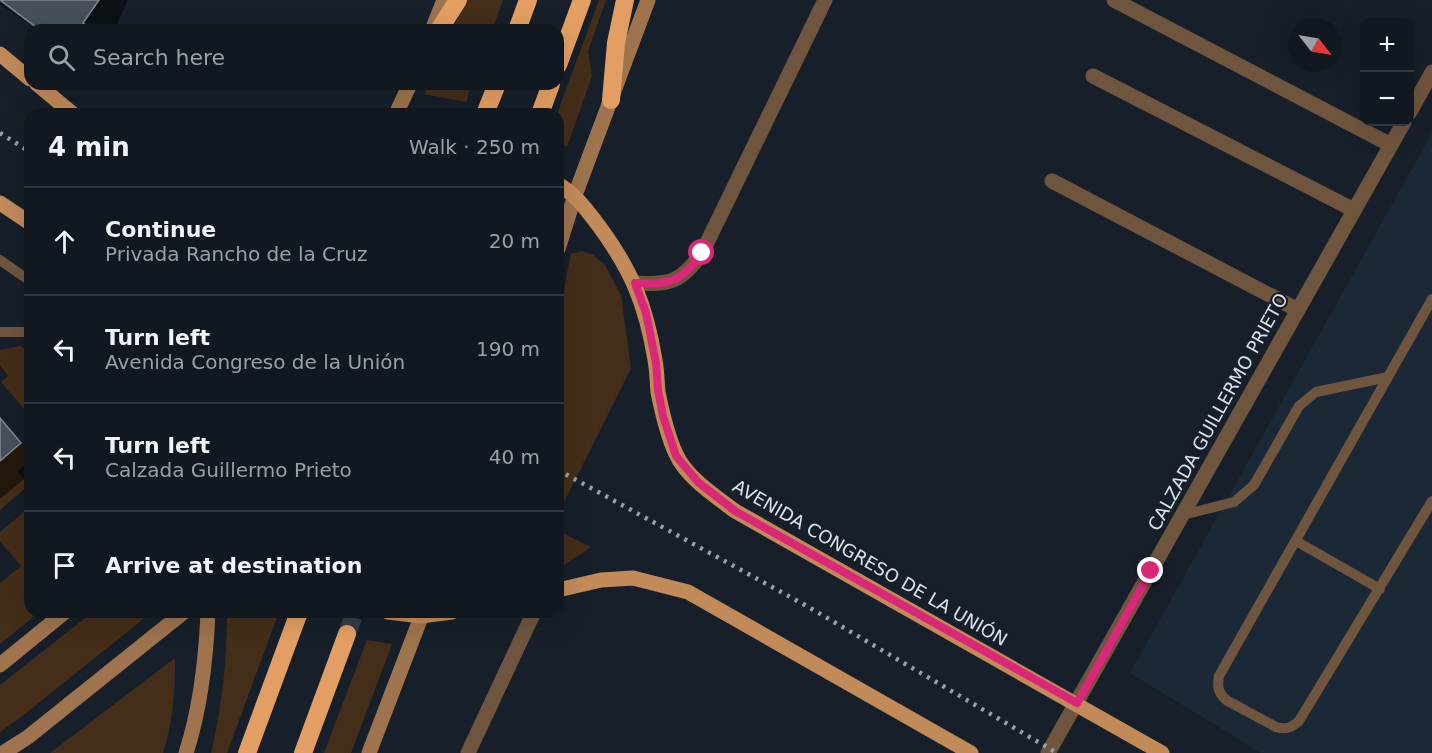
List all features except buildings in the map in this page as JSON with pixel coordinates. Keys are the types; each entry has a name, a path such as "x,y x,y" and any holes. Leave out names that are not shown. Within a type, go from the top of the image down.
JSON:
{"highway":[{"path":"443,24 458,0"},
{"path":"519,24 528,0"},
{"path":"564,50 582,0"},
{"path":"610,100 616,43 625,0"},
{"path":"487,108 494,90"},
{"path":"542,108 549,90"},
{"path":"247,753 297,618"},
{"path":"303,753 347,634"}],"main road":[{"path":"434,24 444,0"},
{"path":"564,230 648,0"},
{"path":"0,54 24,74"},
{"path":"44,90 67,108"},
{"path":"399,108 407,90"},
{"name":"AVENIDA CONGRESO DE LA UNIÓN","path":"564,188 575,195 614,246 635,283 646,313 663,416 676,456 698,482 735,511 1162,753"},
{"path":"0,203 24,219"},
{"path":"564,589 601,580 633,578 688,592 971,753"},
{"path":"0,665 58,618"},
{"path":"3,753 28,736 176,618"},
{"path":"186,753 192,735 206,663 208,618"},
{"path":"369,753 420,618"}],"street":[{"path":"635,283 653,284 673,281 690,269 702,253 825,0"},
{"path":"1114,0 1391,145"},
{"path":"1414,105 1432,72"},
{"path":"1093,76 1354,210"},
{"name":"CALZADA GUILLERMO PRIETO","path":"1048,753 1402,126"},
{"path":"1052,181 1298,310"},
{"path":"468,753 531,618"}],"lane":[{"path":"0,260 24,276"},
{"path":"1432,299 1220,676 1217,685 1226,700 1276,727 1284,729 1293,727 1299,721 1432,501"},
{"path":"0,333 24,332"},
{"path":"1183,515 1234,502 1254,485 1299,406 1316,392 1388,377"},
{"path":"1296,541 1380,589"}],"shaded area":[{"path":"466,0 503,0 494,24 455,24"},
{"path":"599,0 606,0 588,51 592,76 567,147 564,145 564,108 559,108"},
{"path":"426,90 470,90 466,102 424,94"},
{"path":"1432,133 1432,753 1261,753 1130,673"},
{"path":"582,251 593,255 605,265 621,295 631,368 564,502 564,293 571,254"},
{"path":"20,346 24,348 24,409 1,382 8,376 0,365 0,350"},
{"path":"21,443 24,447 24,466 17,472 24,480 24,489 0,510 0,461"},
{"path":"24,512 24,618 32,618 0,644 0,583 21,566 0,541 0,532"},
{"path":"564,534 591,547 564,565"},
{"path":"85,618 145,618 0,732 0,685"},
{"path":"227,618 277,618 227,753 211,753 223,683"},
{"path":"367,640 392,644 351,753 324,753"},
{"path":"175,658 173,706 163,753 50,753"}],"tunnel":[{"path":"347,634 353,618"}],"railway":[{"path":"0,133 24,148"},
{"path":"564,473 805,605 1057,753"}],"route":[{"path":"702,253 690,269 673,281 653,284 635,283 646,313 663,416 676,456 698,482 735,511 1077,703 1151,571"}]}
